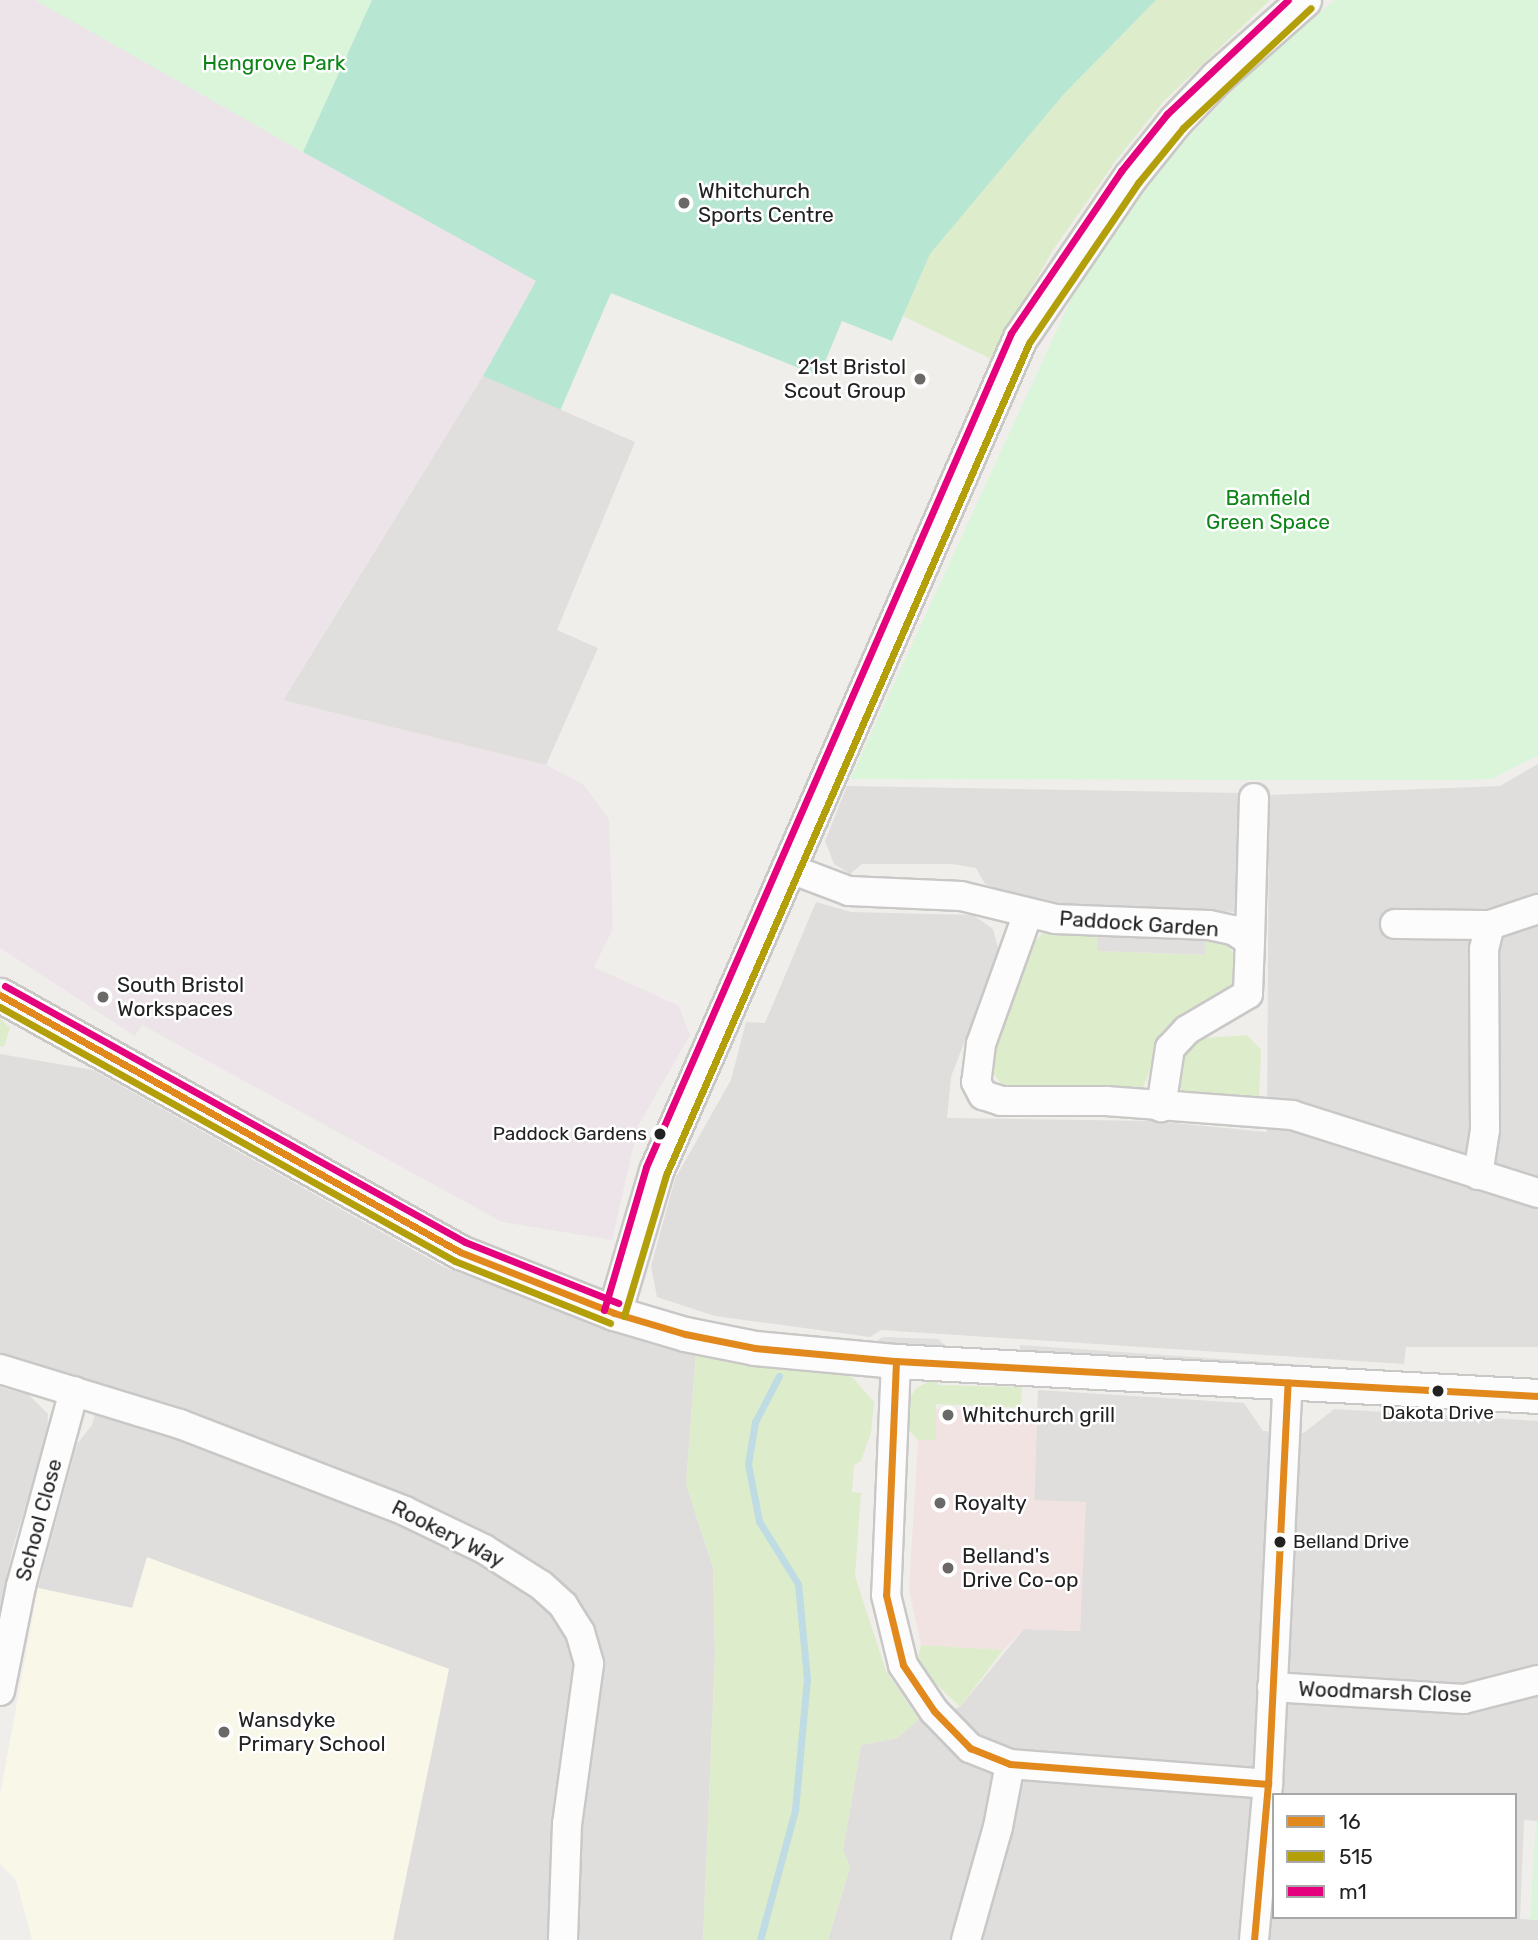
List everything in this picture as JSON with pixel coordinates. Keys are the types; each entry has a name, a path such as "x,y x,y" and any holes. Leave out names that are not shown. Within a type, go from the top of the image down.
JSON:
{"street":[{"path":"614,1313 656,1171 788,868 918,582 1020,338 1130,177 1175,121 1217,77 1304,0"},
{"path":"1161,1107 1170,1048 1187,1030 1248,994 1255,798"},
{"name":"Paddock Garden","path":"788,868 849,891 961,896 1027,916 1209,925 1233,930 1250,941"},
{"path":"1395,924 1490,925 1538,909"},
{"path":"1027,916 981,1044 976,1082 983,1095 1001,1101 1161,1107 1312,1120 1538,1193"},
{"path":"1478,1175 1485,1130 1483,948 1490,925"},
{"path":"0,995 460,1252 614,1313 755,1348 896,1360 1538,1396"},
{"path":"896,1360 886,1595 903,1665 933,1711 970,1748 1010,1764 1268,1784"},
{"name":"Rookery Way","path":"0,1369 180,1424 405,1511 484,1549 541,1584 563,1605 580,1632 589,1664 567,1824 562,1940"},
{"path":"1254,1940 1268,1784 1288,1382"},
{"name":"School Close","path":"0,1691 21,1586 74,1391"},
{"name":"Woodmarsh Close","path":"1272,1687 1464,1699 1538,1680"},
{"path":"966,1940 998,1827 1010,1764"}],"shaded area":[{"path":"0,0 48,0 303,152 536,281 483,376 283,699 546,765 583,784 609,819 613,929 594,967 679,1006 690,1035 638,1126 612,1240 502,1222 142,1025 135,1036 0,948"},
{"path":"483,376 635,442 557,630 598,648 546,765 283,700"},
{"path":"1538,764 1538,1347 1406,1347 1404,1364 881,1330 870,1337 715,1316 657,1297 651,1266 675,1179 731,1080 746,1022 765,1023 816,902 851,912 973,915 993,929 999,952 951,1077 947,1118 1154,1121 1267,1132 1269,795 1500,786"},
{"path":"847,786 1241,793 1239,912 1048,906 985,884 976,868 952,864 862,864 850,874 834,864 825,841"},
{"path":"1098,933 1206,937 1205,955 1097,951"},
{"path":"0,1054 93,1070 444,1267 625,1335 696,1353 686,1484 713,1567 715,1655 703,1940 393,1940 448,1669 147,1558 133,1608 38,1588 77,1444 92,1425 104,1385 0,1352"},
{"path":"883,1337 938,1339 948,1348 873,1343"},
{"path":"1020,1345 1399,1372 1398,1382 1019,1356"},
{"path":"0,1387 29,1395 48,1414 47,1435 13,1547 0,1608"},
{"path":"1038,1390 1244,1403 1263,1431 1304,1433 1334,1409 1538,1421 1538,1821 1524,1820 1520,1919 1538,1920 1538,1940 828,1940 850,1867 843,1850 861,1745 897,1738 919,1719 960,1707 1024,1629 1080,1631 1085,1502 1034,1501"},
{"path":"907,1407 1037,1414 1034,1500 1086,1502 1080,1631 1024,1629 1003,1650 921,1645 909,1590 918,1440 907,1427"},
{"name":"Wansdyke Primary School","path":"147,1557 449,1669 393,1940 32,1940 16,1880 0,1864 0,1795 38,1588 132,1608"}],"green space":[{"name":"Hengrove Park","path":"35,0 372,0 303,152"},
{"name":"Whitchurch Sports Centre","path":"372,0 1156,0 1063,95 930,254 892,341 842,321 819,376 611,293 560,411 483,376 536,281 303,152"},
{"path":"1156,0 1270,0 1163,102 1117,159 1053,250 991,359 903,316 930,254 1063,95"},
{"name":"Bamfield Green Space","path":"1335,0 1538,0 1538,755 1492,779 850,779 1073,295 1143,192 1184,142 1255,67"},
{"path":"1056,930 1098,933 1098,951 1205,955 1206,937 1226,942 1238,961 1237,983 1233,990 1165,1032 1142,1090 1008,1092 989,1068 990,1055 1031,946 1043,933"},
{"path":"0,1018 10,1028 4,1047 0,1046"},
{"path":"1247,1035 1261,1050 1259,1102 1187,1096 1181,1090 1173,1062 1192,1039"},
{"path":"696,1353 838,1373 852,1377 874,1402 871,1433 861,1461 854,1465 852,1492 861,1493 855,1576 886,1671 919,1719 897,1738 861,1745 843,1850 850,1867 828,1940 703,1940 715,1655 713,1567 686,1484"},
{"path":"938,1377 938,1385 1022,1387 1021,1408 936,1404 936,1440 918,1440 906,1427 907,1403 916,1388"},
{"path":"921,1645 1003,1650 960,1707 930,1678 918,1658"},
{"path":"1536,1821 1538,1920 1530,1920"}],"waterway":[{"path":"760,1940 795,1810 807,1679 798,1584 759,1521 748,1464 755,1422 779,1376"}],"transit line":[{"name":"m1","path":"604,1310 646,1167 1011,333 1121,171 1167,114 1288,0"},
{"name":"515","path":"624,1316 666,1175 1029,343 1138,183 1183,128 1311,8"},
{"name":"m1","path":"5,986 465,1242 618,1303"},
{"name":"16","path":"0,995 460,1252 614,1313 685,1334 755,1348 896,1361 1538,1396"},
{"name":"515","path":"0,1007 455,1261 610,1323"},
{"name":"16","path":"896,1361 886,1595 903,1665 934,1711 970,1748 1010,1764 1268,1784"},
{"name":"16","path":"1254,1940 1268,1784 1288,1382"}],"place":[{"name":"Whitchurch Sports Centre","path":"684,203"},
{"name":"21st Bristol Scout Group","path":"920,379"},
{"name":"South Bristol Workspaces","path":"103,997"},
{"name":"Paddock Gardens","path":"660,1134"},
{"name":"Dakota Drive","path":"1438,1391"},
{"name":"Whitchurch grill","path":"948,1415"},
{"name":"Royalty","path":"940,1503"},
{"name":"Belland Drive","path":"1280,1542"},
{"name":"Belland's Drive Co-op","path":"948,1568"},
{"name":"Wansdyke Primary School","path":"224,1732"}]}
